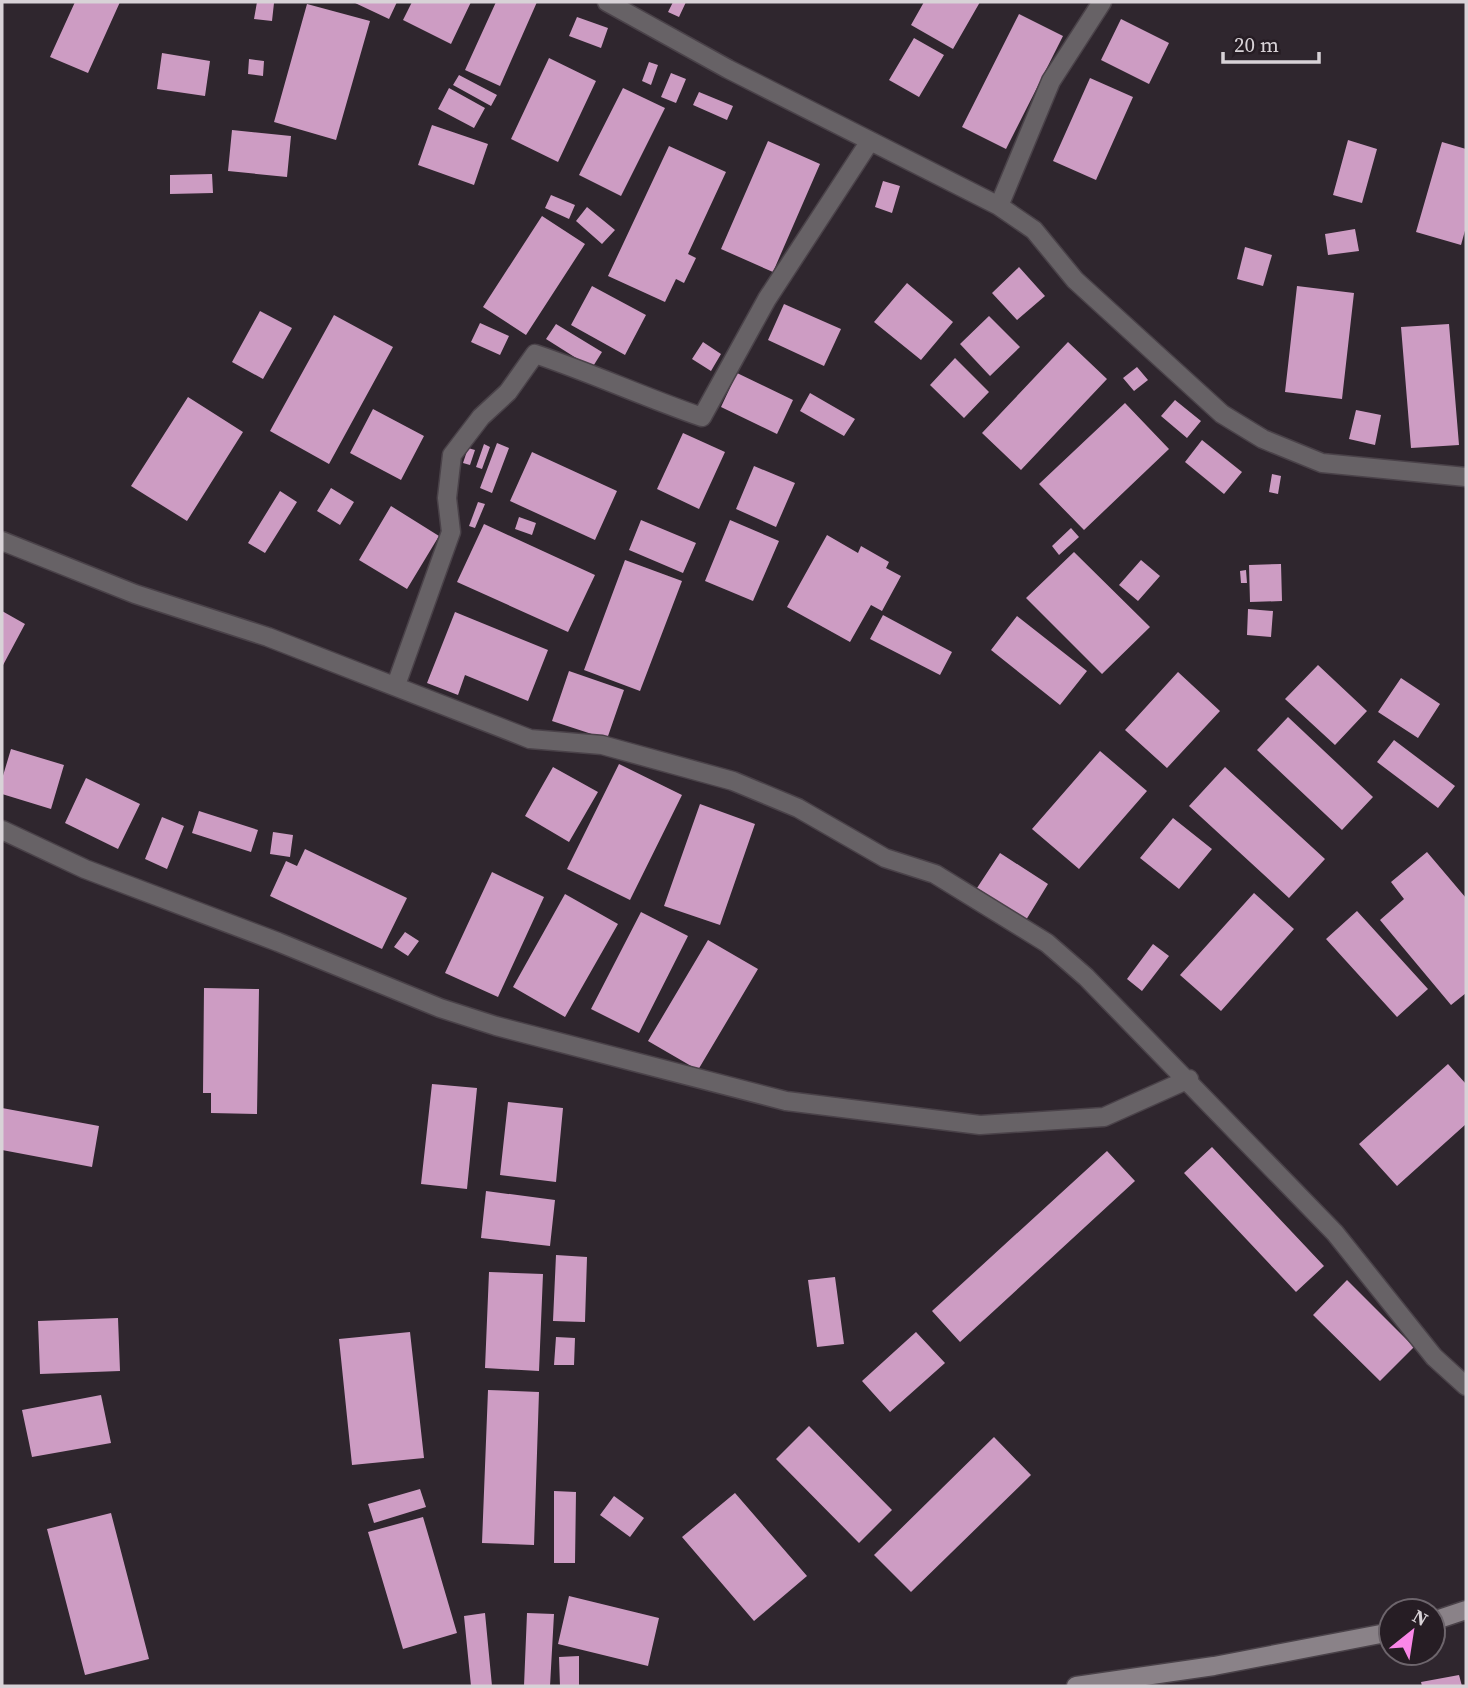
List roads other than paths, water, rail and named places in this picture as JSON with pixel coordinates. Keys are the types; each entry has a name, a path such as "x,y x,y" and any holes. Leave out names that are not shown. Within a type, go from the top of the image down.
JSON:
{"street":[{"path":"607,2 728,69 999,206 1034,230 1075,280 1222,414 1263,439 1322,463 1466,477"},
{"path":"999,206 1051,81 1102,2"},
{"path":"396,685 451,532 447,498 452,455 481,417 508,392 536,354 702,417 767,299 870,141"},
{"path":"2,541 135,594 268,637 396,685 463,715 530,738 602,744 733,781 798,808 885,858 935,874 1047,943 1086,977 1189,1079 1335,1233 1434,1357 1466,1386"},
{"path":"2,830 85,869 278,942 440,1008 496,1026 786,1101 980,1125 1104,1117 1189,1079"},
{"path":"1447,1616 1466,1610"},
{"path":"1076,1686 1214,1666 1377,1635"}]}
